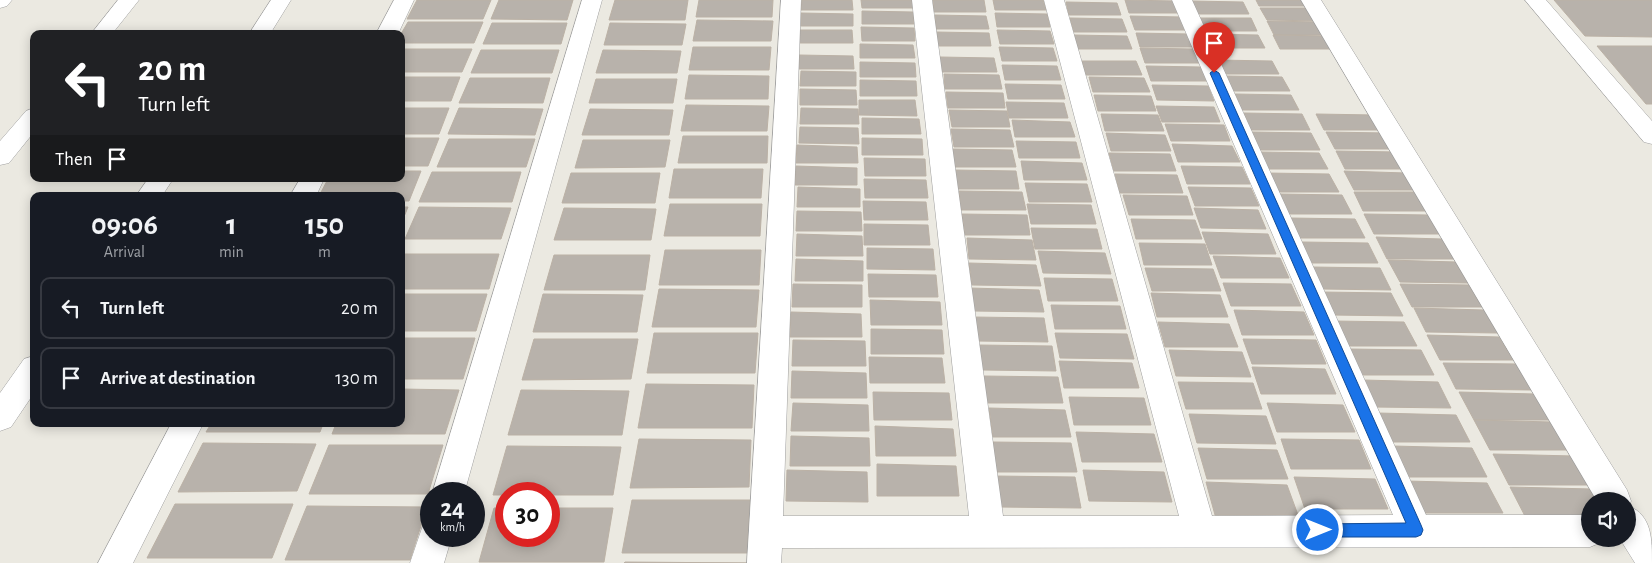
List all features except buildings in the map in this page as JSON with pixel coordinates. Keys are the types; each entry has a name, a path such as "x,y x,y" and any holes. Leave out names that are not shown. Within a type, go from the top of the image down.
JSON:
{"street":[{"path":"104,30 128,0"},
{"path":"261,30 281,0"},
{"path":"388,30 404,0"},
{"path":"451,482 592,0"},
{"path":"790,0 764,547 988,531 1581,531"},
{"path":"922,0 988,531"},
{"path":"1054,0 1200,531"},
{"path":"1182,0 1416,530"},
{"path":"1311,0 1610,492"},
{"path":"1534,0 1652,136"},
{"path":"0,157 30,121"},
{"path":"0,418 30,374"},
{"path":"116,563 185,427"},
{"path":"1636,537 1652,560"},
{"path":"427,563 432,547"}],"route":[{"path":"1214,73 1416,530 1318,530"}]}
